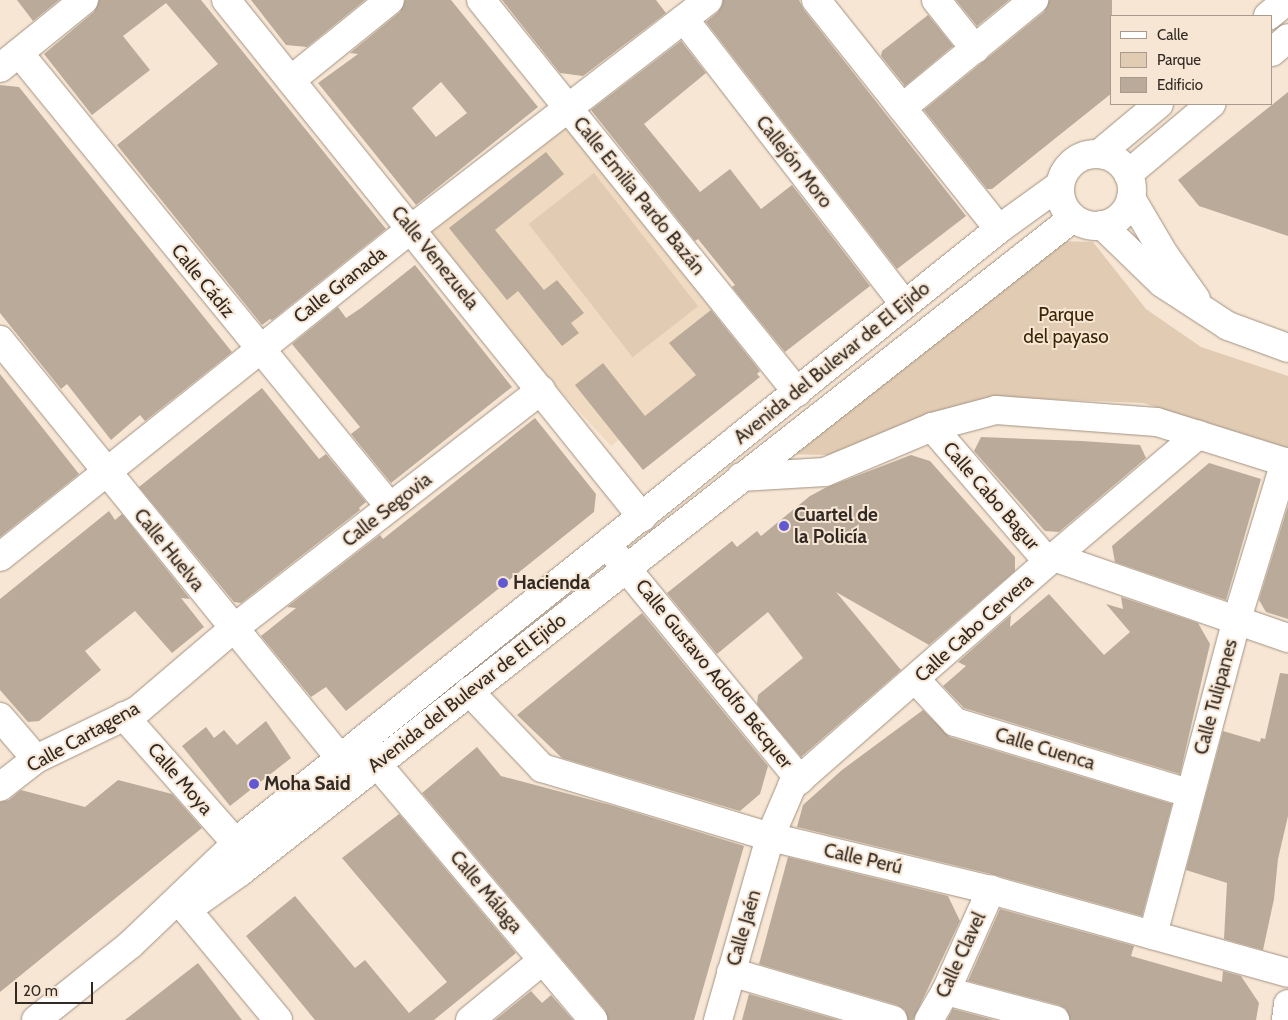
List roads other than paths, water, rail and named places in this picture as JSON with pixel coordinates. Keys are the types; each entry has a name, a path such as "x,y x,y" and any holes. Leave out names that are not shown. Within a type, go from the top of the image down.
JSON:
{"street":[{"path":"9,60 84,0"},
{"name":"Calle Venezuela","path":"226,0 642,517"},
{"path":"291,80 390,0"},
{"name":"Calle Emilia Pardo Bazán","path":"481,0 797,392"},
{"name":"Calle Granada","path":"0,557 411,229 708,0"},
{"path":"816,0 999,229"},
{"path":"936,0 975,49"},
{"path":"902,108 1034,0"},
{"path":"1269,15 1288,0"},
{"name":"Callejón Moro","path":"684,19 904,304"},
{"path":"1273,51 1288,38"},
{"name":"Calle Cádiz","path":"9,60 259,349 390,507"},
{"name":"Avenida del Bulevar de El Ejido","path":"36,1020 130,945 236,843 277,809 642,517 904,304 999,229 1060,184 1063,174 1078,159 1088,155 1099,154 1158,105"},
{"path":"1060,184 1060,197 1065,209 1073,218 1092,226 1102,225 1120,216 1129,186 1210,105"},
{"path":"1099,154 1111,157 1121,164 1129,186 1164,254 1203,308"},
{"name":"Avenida del Bulevar de El Ejido","path":"130,945 186,910 240,872 1073,218"},
{"path":"1102,225 1162,284 1203,308 1228,326 1288,348"},
{"name":"Calle Huelva","path":"0,340 340,758"},
{"name":"Calle Segovia","path":"234,629 541,390"},
{"path":"741,477 825,472 932,427 996,410 1158,422 1198,435"},
{"name":"Calle Cabo Bagur","path":"932,427 1044,556 1054,557 1288,638"},
{"name":"Calle Tulipanes","path":"1153,935 1189,793 1237,619 1285,462 1198,435"},
{"name":"Calle Cabo Cervera","path":"770,837 792,786 916,680 1054,557 1198,435"},
{"path":"607,544 628,567"},
{"name":"Calle Gustavo Adolfo Bécquer","path":"628,567 800,780"},
{"name":"Calle Cartagena","path":"0,787 36,759 138,710 234,629"},
{"name":"Calle Cuenca","path":"916,680 955,722 1189,793"},
{"name":"Calle Perú","path":"469,691 542,768 770,837 991,890 1288,972"},
{"name":"Calle Moya","path":"124,716 236,843"},
{"path":"0,717 36,759"},
{"name":"Calle Málaga","path":"377,764 593,1020"},
{"name":"Avenida del Bulevar de El Ejido","path":"186,910 233,862 277,809"},
{"name":"Calle Jaén","path":"718,1020 770,837"},
{"name":"Calle Clavel","path":"929,1020 946,991 991,890"},
{"path":"186,910 278,1020"},
{"path":"470,1020 543,960"},
{"path":"731,972 893,1020"},
{"path":"946,991 1038,1018"},
{"path":"1286,1020 1288,1004"}],"place":[{"name":"Cuartel de la Policía","path":"784,526"},
{"name":"Hacienda","path":"503,583"},
{"name":"Moha Said","path":"254,784"}],"park label":[{"name":"Parque del payaso","path":"1066,326"}]}
